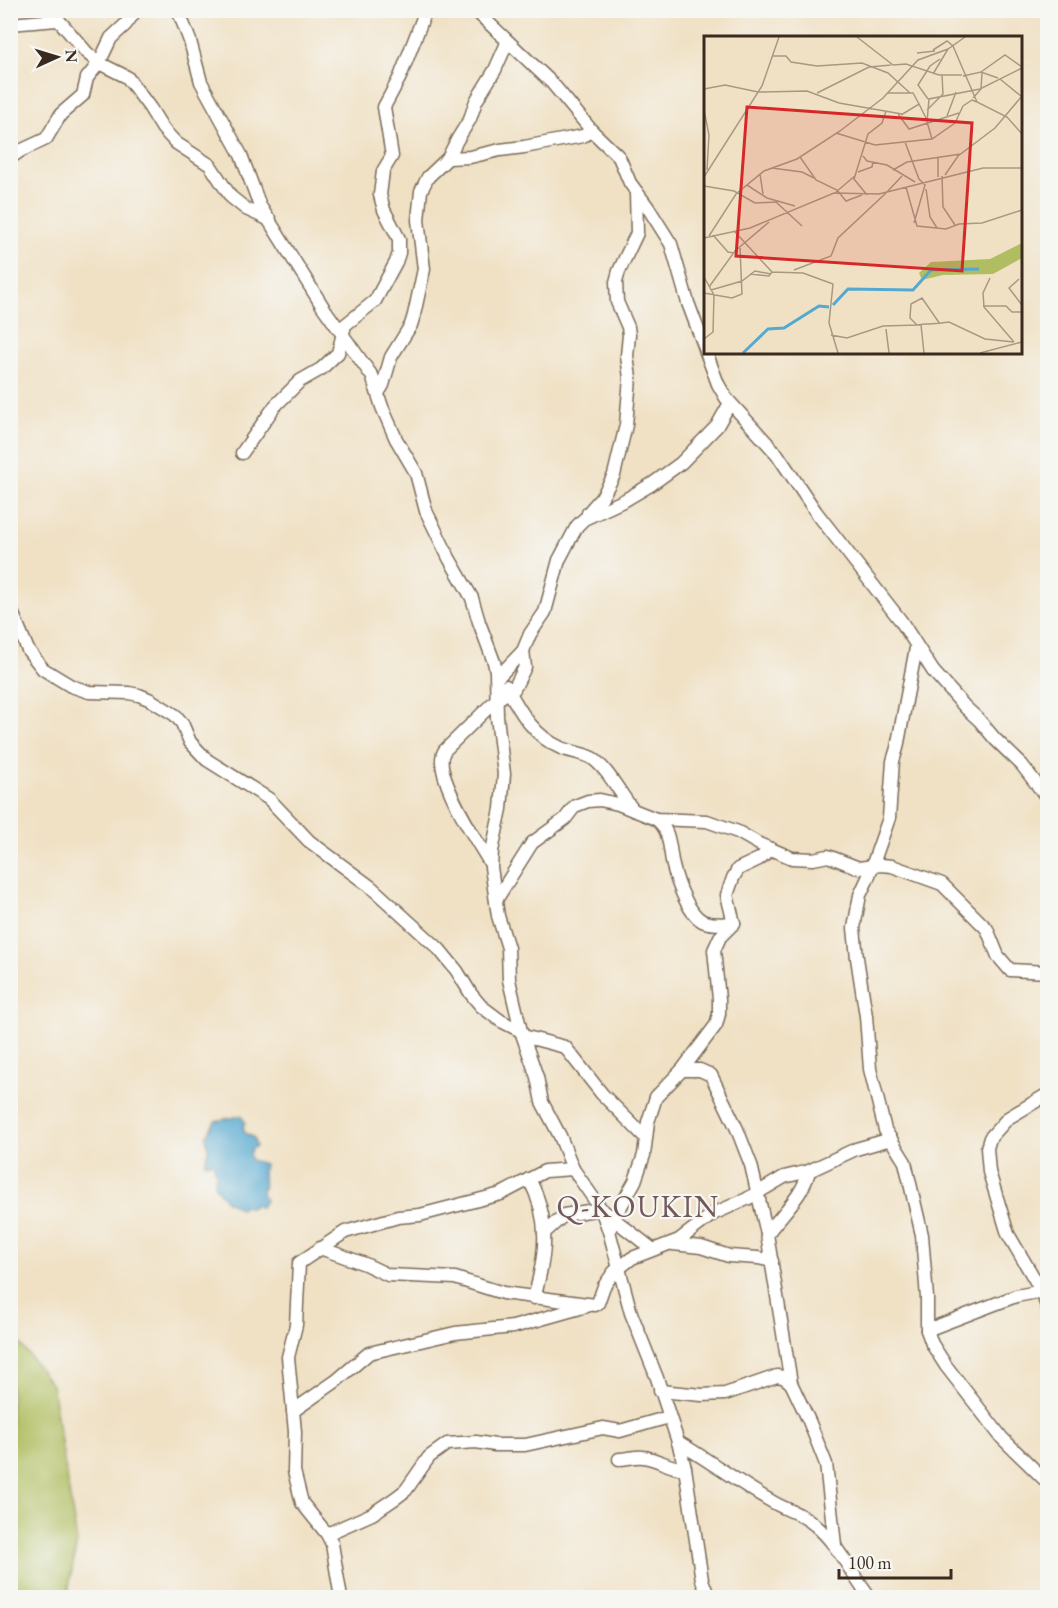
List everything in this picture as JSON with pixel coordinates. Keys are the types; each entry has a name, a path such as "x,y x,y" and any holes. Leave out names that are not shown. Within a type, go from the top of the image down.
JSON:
{"street":[{"path":"10,158 46,139 61,114 83,95 87,78 99,63 111,38 126,24 136,10"},
{"path":"178,10 190,41 201,81 242,155 256,195 295,263 372,376 396,439 419,479 426,511 472,598 498,673 523,716 536,732 554,745 593,759 602,767 634,811"},
{"path":"242,453 275,406 300,381 321,369 338,353 348,322 370,306 396,262 400,249 399,239 384,210 380,195 383,171 392,156 384,106 400,77 426,10"},
{"path":"475,10 507,43 552,83 592,130 615,152 635,191 671,244 688,303 704,347"},
{"path":"10,24 53,15 81,47 99,63 127,77 163,129 176,143 210,165 231,197 246,209 270,220"},
{"path":"378,393 391,357 413,320 424,269 418,208 424,184 448,158 507,43"},
{"path":"448,158 470,157 583,136 592,130"},
{"path":"635,191 637,233 616,282 617,302 628,327 630,386 627,425 614,475 602,497 577,526 564,549 552,581 547,608 523,651 498,673 496,700 504,785 491,864 500,922 508,948 508,974 522,1034 537,1077 542,1102 560,1136 573,1169 601,1209 609,1231 631,1313 678,1442 702,1580 709,1598"},
{"path":"400,249 410,242 414,232 420,227"},
{"path":"707,354 718,384 730,403 777,454 816,512 901,621 916,648 945,686 1022,765 1047,799"},
{"path":"584,519 634,495 681,463 717,426 730,403"},
{"path":"10,607 28,651 43,669 71,686 89,692 138,695 175,715 182,723 190,742 207,760 269,799 309,841 370,887 439,949 457,970 481,1006 522,1034 565,1047 602,1094 645,1137"},
{"path":"916,648 893,761 890,813 859,900 854,928 867,1016 870,1069 881,1118 904,1162 922,1235 927,1330 938,1354 1002,1438 1047,1483"},
{"path":"491,864 448,789 440,762 445,750 496,700 510,693 525,667 523,651"},
{"path":"496,900 532,843 565,819 575,806 588,801 600,800 618,804 656,819 707,821 738,832 792,858 828,856 859,868 892,866 942,884 987,929 998,956 1010,970 1047,972"},
{"path":"656,819 664,826 680,889 697,916 704,922 710,923 734,922"},
{"path":"734,922 728,895 733,878 738,869 759,860 771,849"},
{"path":"609,1231 635,1181 644,1155 645,1137 656,1097 682,1070 716,1025 719,999 714,950 720,937 734,922"},
{"path":"682,1070 700,1070 711,1075 744,1145 767,1234 791,1383 810,1420 826,1464 836,1545"},
{"path":"1047,1094 1008,1118 990,1138 987,1148 989,1172 1008,1234 1044,1290 1047,1309"},
{"path":"292,1411 336,1381 369,1353 455,1333 513,1327 541,1317 576,1311 598,1303 604,1286 618,1268 632,1258 671,1244 688,1235 713,1214 758,1193 784,1177 809,1171 856,1149 891,1139"},
{"path":"341,1598 336,1562 327,1534 306,1509 296,1484 293,1463 295,1432 288,1357 296,1325 298,1265 303,1259 345,1232 398,1217 420,1215 501,1194 545,1172 573,1169"},
{"path":"767,1234 802,1191 809,1171"},
{"path":"529,1179 539,1202 544,1233 543,1262 534,1298"},
{"path":"544,1233 564,1215 601,1209 652,1249"},
{"path":"671,1244 701,1247 729,1256 772,1261"},
{"path":"320,1248 365,1264 387,1275 454,1278 466,1280 496,1292 588,1306"},
{"path":"927,1330 1016,1296 1044,1290"},
{"path":"660,1390 717,1395 734,1392 777,1376 791,1383"},
{"path":"327,1534 372,1514 397,1497 406,1490 429,1457 447,1444 476,1442 525,1445 603,1428 620,1431 669,1417"},
{"path":"678,1442 714,1464 742,1485 779,1506 798,1513 814,1524 836,1545 848,1568 870,1598"},
{"path":"619,1459 643,1457 678,1469 684,1468"}],"green space":[{"path":"11,1332 52,1385 77,1542 69,1586 70,1597 11,1597"}],"water":[{"path":"241,1116 245,1122 243,1127 245,1133 254,1138 256,1147 252,1148 249,1155 251,1160 264,1164 262,1193 266,1200 260,1208 256,1205 250,1208 242,1205 241,1209 225,1200 214,1184 216,1173 213,1162 205,1163 208,1149 206,1137 215,1121"}],"waterway":[{"path":"10,1523 13,1532 10,1569"}],"district":[{"name":"Q-KOUKIN","path":"638,1206"}]}
